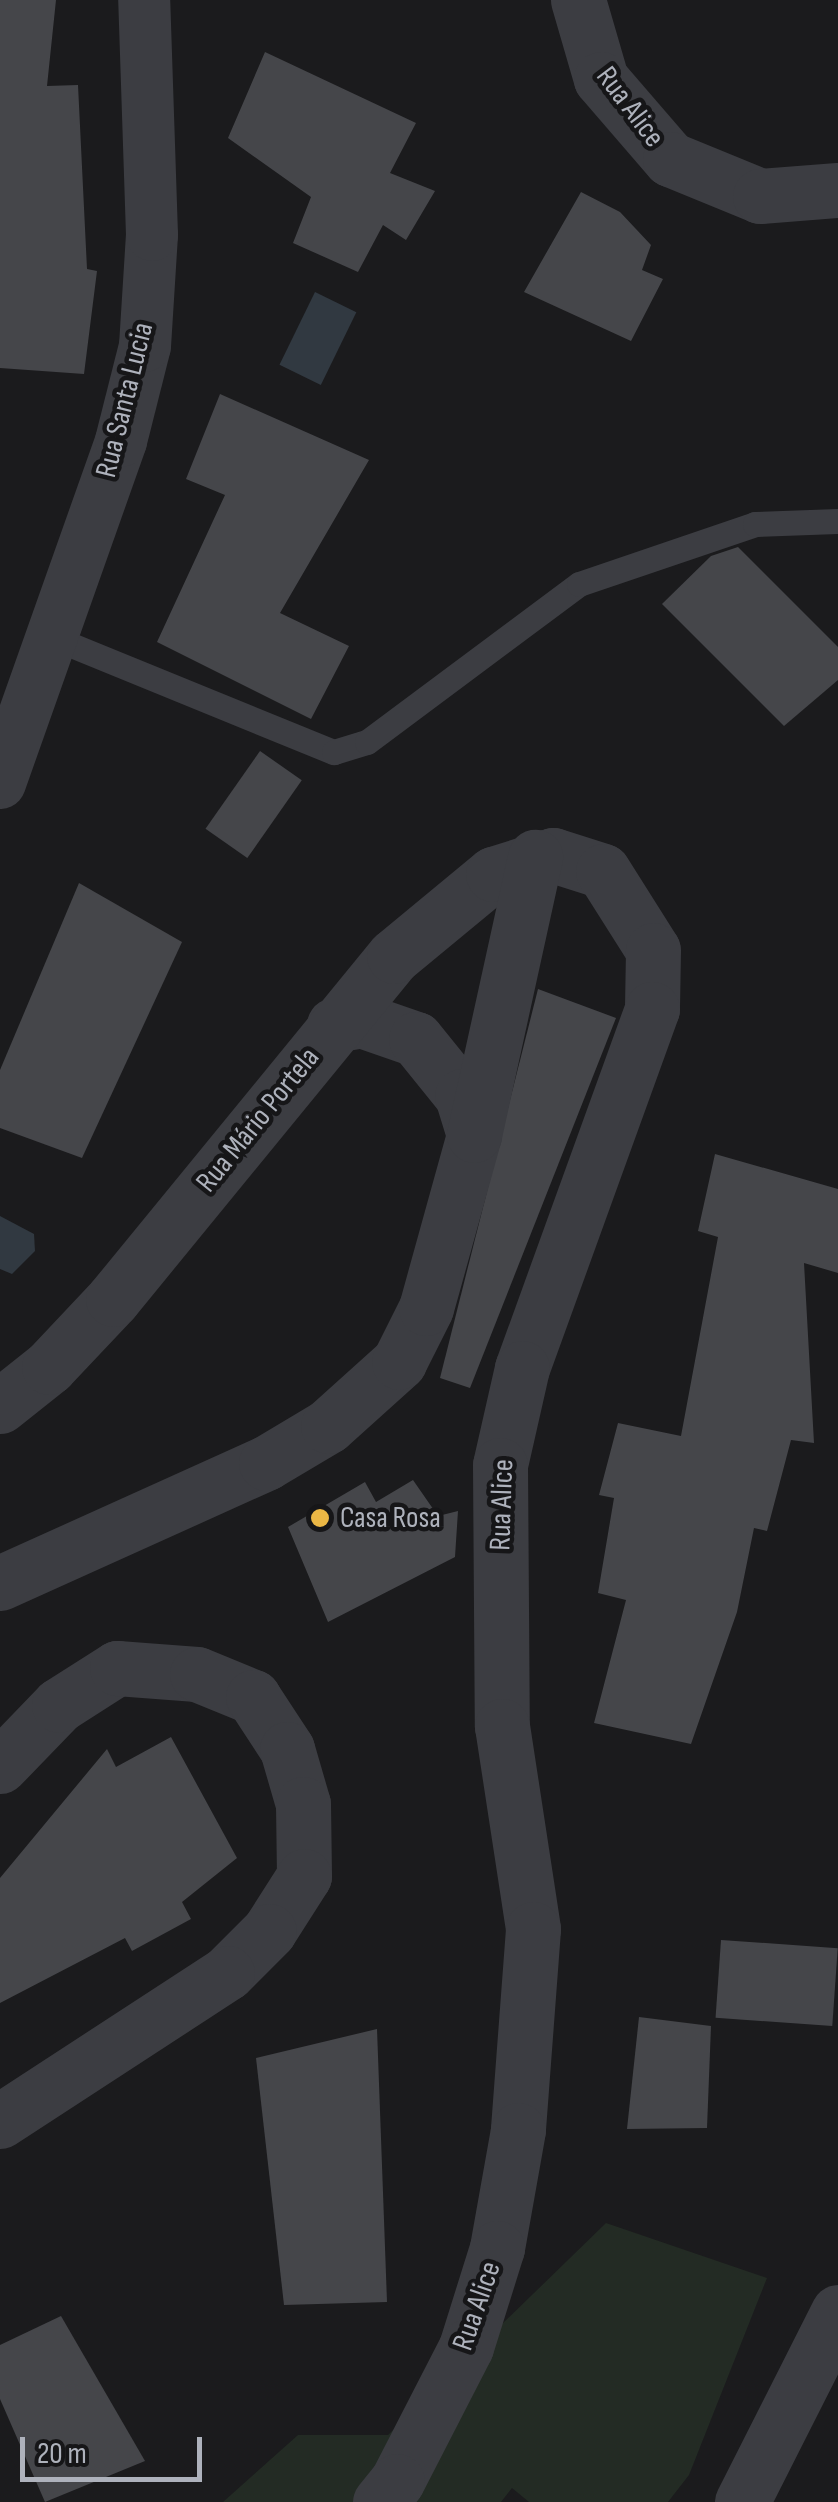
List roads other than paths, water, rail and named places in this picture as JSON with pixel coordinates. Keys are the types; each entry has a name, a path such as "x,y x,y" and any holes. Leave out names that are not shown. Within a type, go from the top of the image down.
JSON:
{"street":[{"name":"Rua Santa Lucia","path":"0,783 121,441 145,346 152,236 144,0"},
{"name":"Rua Alice","path":"578,0 600,80 670,159 760,196 838,190"},
{"name":"Rua Alice","path":"380,2502 398,2481 466,2346 497,2248 518,2130 533,1928 502,1726 500,1465 522,1368 652,1009 653,950 628,902 589,864 535,857"},
{"name":"Rua Mário Portela","path":"2,1401 113,1299 394,956 493,874 535,857"},
{"path":"0,1583 266,1462 370,1393 399,1362 426,1308 474,1134 535,857"},
{"path":"334,1025 361,1020 416,1039 462,1096 474,1134"},
{"path":"0,1766 59,1705 117,1668 197,1674 252,1697 286,1748 303,1804 304,1876 269,1932 226,1972 0,2121"},
{"path":"742,2502 838,2312"}],"lane":[{"path":"54,638 334,752 367,742 580,584 755,524 838,521"}],"place":[{"name":"Casa Rosa","path":"320,1518"}]}
